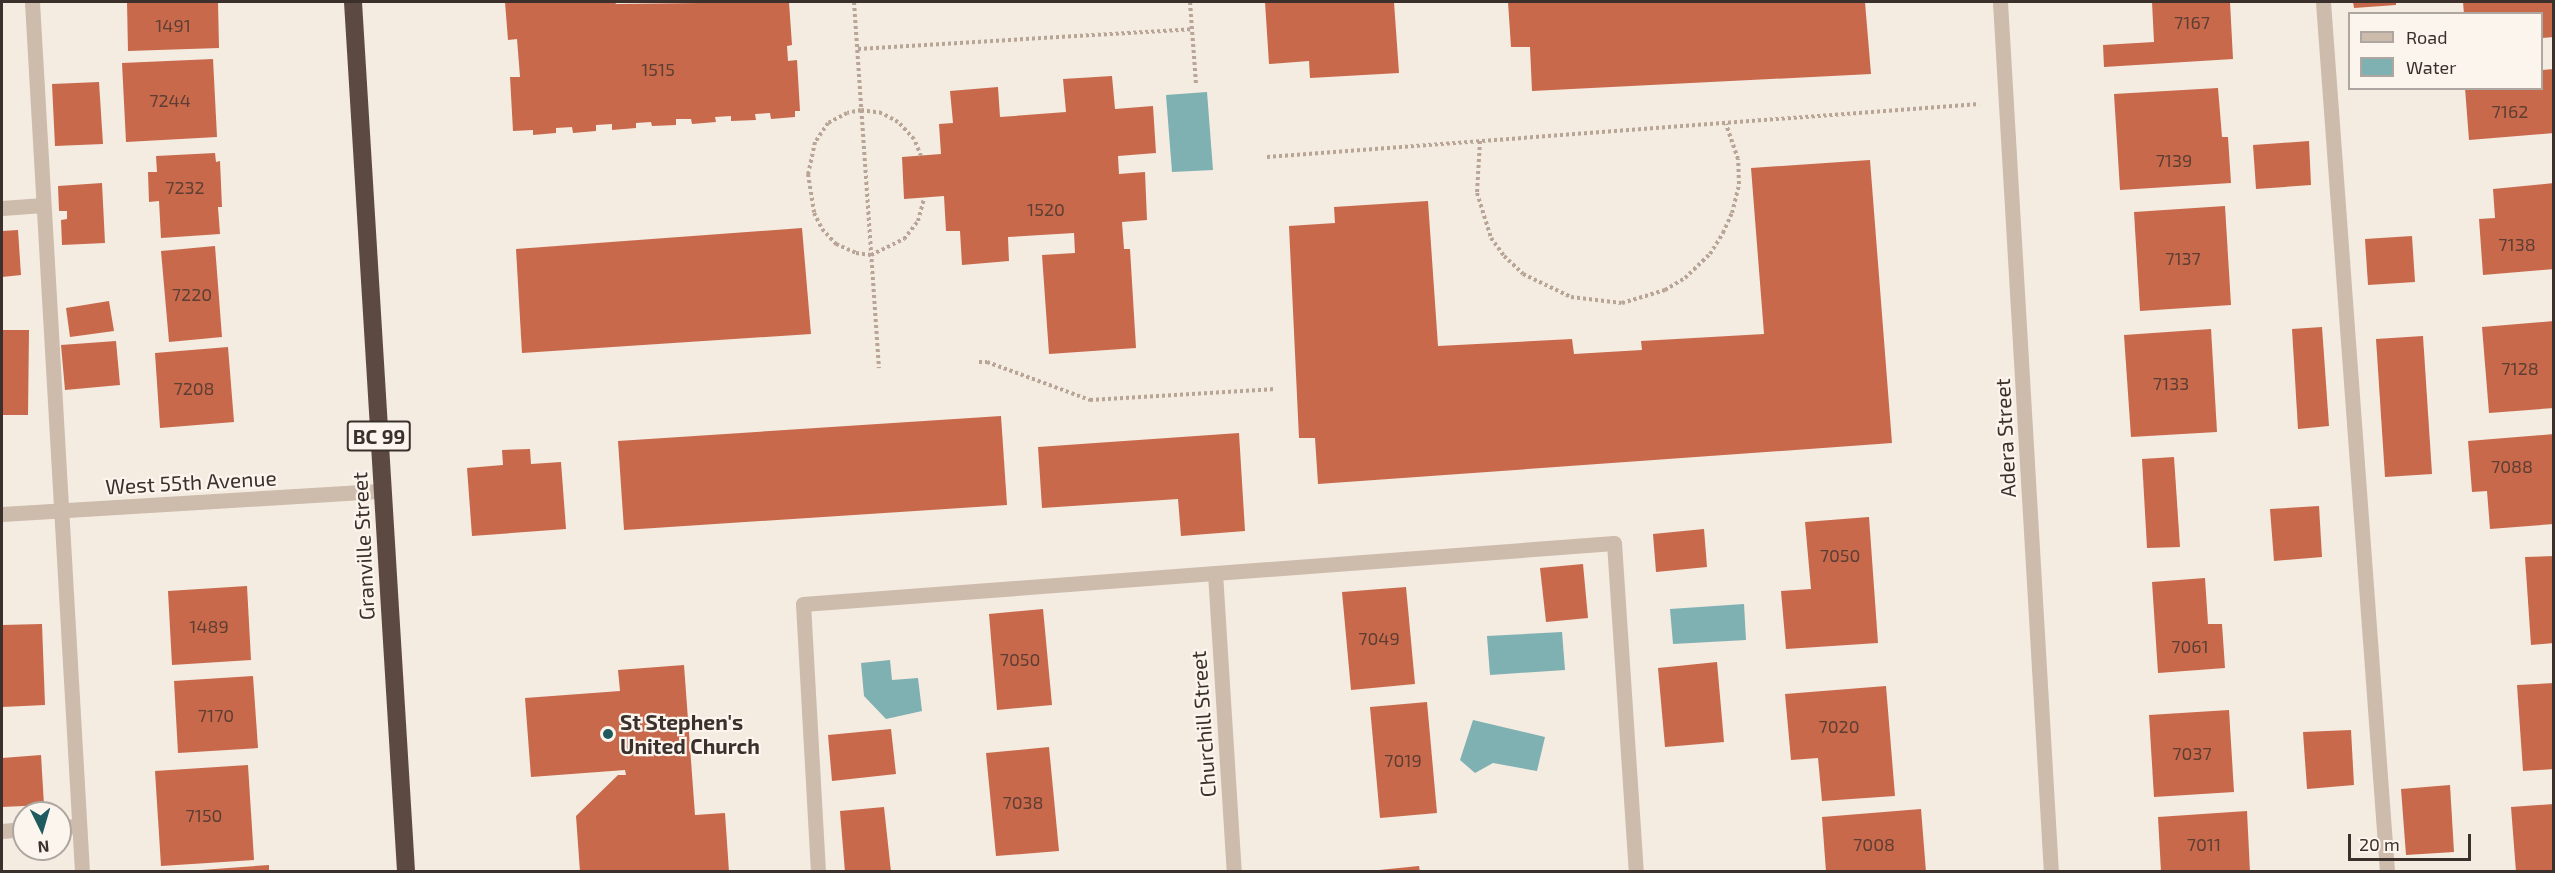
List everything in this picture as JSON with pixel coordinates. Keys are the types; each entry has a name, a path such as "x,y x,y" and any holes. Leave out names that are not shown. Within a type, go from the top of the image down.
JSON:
{"highway":[{"name":"Granville Street","path":"353,2 406,872"}],"street":[{"path":"32,2 82,872"},
{"name":"Adera Street","path":"2000,2 2051,872"},
{"path":"2323,2 2387,872"},
{"path":"2,208 44,205"},
{"name":"West 55th Avenue","path":"2,514 382,491"},
{"path":"818,872 802,604 1614,543 1636,872"},
{"name":"Churchill Street","path":"1215,573 1234,872"},
{"path":"72,826 79,826"}],"path":[{"path":"854,2 879,368"},
{"path":"1190,2 1196,84"},
{"path":"858,49 1192,29"},
{"path":"1267,157 2007,102"},
{"path":"921,156 914,139 898,122 882,113 861,110 847,113 828,123 815,142 808,174 814,213 822,229 836,244 856,253 871,255 904,239 918,221 924,198"},
{"path":"1480,141 1477,193 1491,238 1504,256 1523,274 1571,297 1622,303 1665,290 1685,278 1710,254 1723,233 1732,213 1739,184 1738,159 1726,124"},
{"path":"979,362 987,362 1090,400 1276,389"}],"water":[{"path":"1207,92 1213,170 1172,172 1166,95"},
{"path":"1744,604 1746,640 1673,644 1670,609"},
{"path":"1562,632 1565,670 1490,675 1487,636"},
{"path":"890,660 892,680 918,678 922,711 886,719 864,696 861,663"},
{"path":"1473,720 1545,737 1537,771 1493,763 1475,773 1460,760"}],"building":[{"path":"127,2 218,2 219,48 128,51"},
{"path":"505,2 615,2 616,4 789,2 792,45 787,46 788,61 797,60 800,111 795,111 795,117 771,119 770,113 755,114 756,120 731,121 731,116 715,117 716,122 692,124 691,119 676,119 676,125 652,126 651,122 636,123 636,128 612,130 612,124 596,125 596,131 573,133 572,127 556,128 556,133 533,135 533,130 513,131 510,77 520,77 517,39 508,40"},
{"path":"1265,2 1394,2 1399,73 1310,78 1309,61 1269,64"},
{"path":"1508,2 1865,2 1871,74 1532,91 1530,47 1511,47"},
{"path":"2152,2 2230,2 2233,59 2104,67 2103,45 2154,42"},
{"path":"2353,2 2396,2 2396,5 2354,8"},
{"path":"2463,2 2554,2 2554,37 2543,38 2543,12 2464,12"},
{"path":"213,59 217,137 126,142 122,63"},
{"path":"2554,69 2554,133 2469,140 2465,90 2543,90 2543,70"},
{"path":"1112,76 1115,109 1153,106 1156,153 1118,156 1119,174 1145,172 1147,220 1122,222 1124,249 1130,249 1136,348 1049,354 1042,255 1075,253 1074,233 1008,237 1009,261 962,265 960,231 946,231 944,196 904,199 902,157 941,154 939,124 953,123 950,91 998,87 1000,117 1066,112 1063,79"},
{"path":"99,82 103,144 55,146 52,84"},
{"path":"2218,88 2222,137 2228,137 2231,183 2120,190 2114,94"},
{"path":"2309,141 2311,185 2256,189 2253,145"},
{"path":"215,153 216,162 220,161 222,207 218,207 220,234 161,238 159,201 149,202 148,172 157,172 156,156"},
{"path":"1870,160 1892,443 1318,484 1315,438 1299,438 1289,226 1335,223 1334,207 1428,201 1438,346 1572,339 1574,354 1642,350 1641,341 1764,334 1751,168"},
{"path":"102,183 105,243 62,245 61,220 67,219 67,211 59,211 58,186"},
{"path":"2554,183 2554,269 2483,275 2479,219 2495,218 2493,189"},
{"path":"2225,206 2231,305 2140,311 2134,212"},
{"path":"802,228 811,334 522,353 516,249"},
{"path":"18,230 21,275 2,277 2,231"},
{"path":"2412,236 2415,282 2368,285 2365,239"},
{"path":"215,246 222,337 169,342 161,251"},
{"path":"109,301 114,331 70,337 66,308"},
{"path":"2554,321 2554,408 2489,413 2482,327"},
{"path":"2322,327 2329,426 2298,429 2292,329"},
{"path":"2211,329 2217,432 2131,437 2124,335"},
{"path":"2,330 29,330 28,415 2,415"},
{"path":"2423,336 2432,474 2385,477 2376,339"},
{"path":"116,341 120,385 65,390 61,345"},
{"path":"228,347 234,422 160,428 155,353"},
{"path":"1001,416 1007,505 624,530 618,441"},
{"path":"1239,433 1245,531 1181,536 1178,499 1042,508 1038,447"},
{"path":"2554,434 2554,524 2490,529 2487,491 2472,492 2468,441"},
{"path":"530,449 531,464 561,462 566,529 472,536 467,468 503,465 502,450"},
{"path":"2174,457 2180,547 2147,548 2142,459"},
{"path":"2319,506 2322,557 2274,561 2270,509"},
{"path":"1869,517 1878,643 1786,649 1781,591 1811,589 1805,522"},
{"path":"1704,529 1707,567 1656,572 1653,534"},
{"path":"2554,556 2554,643 2531,645 2525,557"},
{"path":"1583,564 1588,618 1546,622 1540,568"},
{"path":"2205,578 2208,624 2222,624 2225,668 2158,673 2152,582"},
{"path":"247,586 251,660 172,665 168,591"},
{"path":"1406,587 1415,684 1351,690 1342,592"},
{"path":"1043,609 1052,705 997,710 989,614"},
{"path":"42,624 45,705 2,707 2,625"},
{"path":"1717,662 1724,742 1665,747 1658,668"},
{"name":"St Stephen's United Church","path":"684,665 695,815 725,813 729,872 580,872 576,816 618,775 626,775 625,770 531,777 525,698 620,691 618,670"},
{"path":"253,676 258,748 178,753 174,681"},
{"path":"2554,683 2554,769 2523,771 2517,685"},
{"path":"1886,686 1895,796 1822,801 1818,758 1791,760 1785,694"},
{"path":"1427,702 1437,813 1380,818 1370,707"},
{"path":"2229,710 2234,792 2154,797 2149,715"},
{"path":"891,729 896,774 832,781 828,735"},
{"path":"2351,730 2354,785 2307,789 2303,732"},
{"path":"1049,747 1059,851 996,856 986,753"},
{"path":"41,755 44,801 12,801 12,807 2,807 2,758"},
{"path":"248,765 254,860 161,866 155,771"},
{"path":"2450,785 2454,852 2406,855 2401,789"},
{"path":"2554,804 2554,872 2516,872 2511,807"},
{"path":"884,807 891,872 845,872 840,811"},
{"path":"1921,809 1926,872 1826,872 1822,817"},
{"path":"2247,811 2250,872 2161,872 2158,817"},
{"path":"269,865 269,872 201,872 201,870"},
{"path":"1419,866 1420,872 1379,872 1379,870"}],"place":[{"name":"St Stephen's United Church","path":"608,734"}]}
